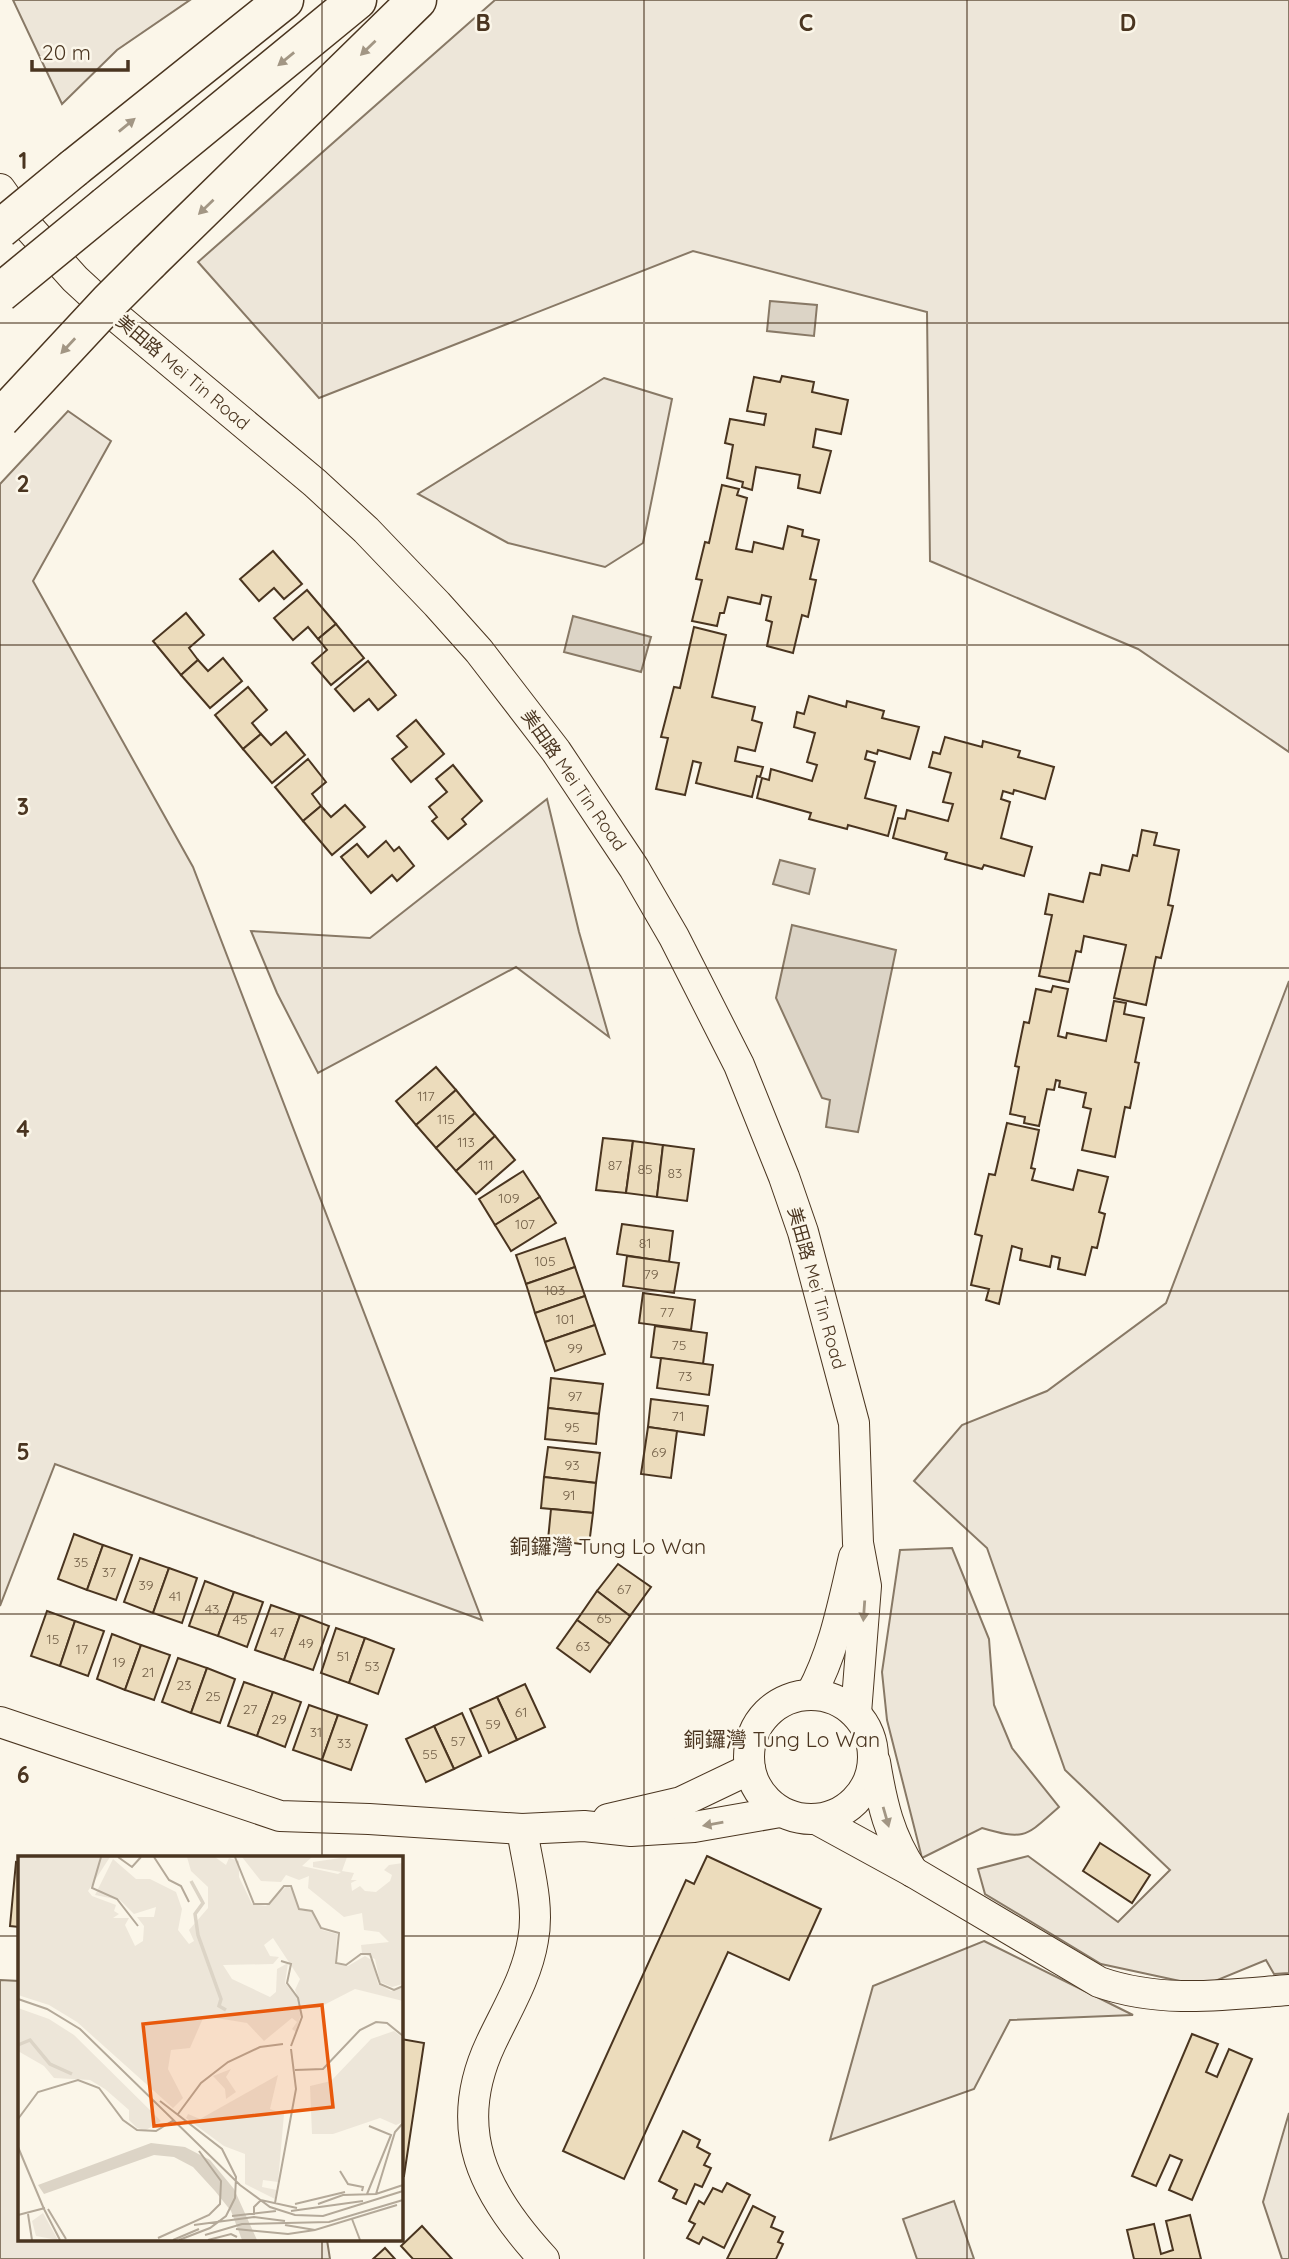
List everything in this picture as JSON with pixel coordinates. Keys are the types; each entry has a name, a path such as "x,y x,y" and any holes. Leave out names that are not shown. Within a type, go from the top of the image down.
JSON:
{"highway":[{"path":"0,229 284,0"},
{"path":"0,293 358,0"},
{"path":"0,419 100,311 417,0"}],"street":[{"name":"美田路 Mei Tin Road","path":"0,189 30,229 75,279 315,483 401,565 479,651 592,802 634,868 692,971 739,1065 800,1221 854,1423 858,1543 866,1586 856,1713"},
{"name":"美田路 Mei Tin Road","path":"811,1694 822,1674 832,1644 858,1543"},
{"path":"874,1757 872,1775 864,1792 851,1806 818,1820 798,1819 780,1812 755,1786 750,1769 749,1748 755,1729 780,1702 811,1694 828,1696 843,1703 856,1713 869,1733 889,1828 900,1853 913,1872"},
{"path":"0,1722 280,1816 522,1829 584,1826 631,1831 694,1827 780,1812"},
{"path":"584,1826 618,1815 681,1802 750,1769"},
{"path":"818,1820 913,1872 1084,1975 1113,1987 1170,1997 1289,1990"},
{"path":"522,1829 536,1919 533,1939 524,1974 482,2063 474,2106 474,2127 476,2148 490,2190 515,2226 544,2259"}],"shaded area":[{"path":"13,0 190,0 117,50 62,104"},
{"path":"495,0 1289,0 1289,752 1138,649 930,561 927,312 693,251 319,398 198,262"},
{"path":"770,301 817,305 814,336 767,331"},
{"path":"604,378 672,399 643,543 605,567 508,543 418,494"},
{"path":"68,411 111,441 33,581 193,867 482,1620 55,1464 0,1606 0,484"},
{"path":"573,616 651,637 641,672 564,652"},
{"path":"547,799 579,932 609,1037 516,967 318,1073 277,993 251,931 370,938"},
{"path":"780,860 815,869 809,894 773,884"},
{"path":"792,925 896,950 858,1132 826,1127 830,1100 822,1098 776,998"},
{"path":"1289,981 1289,1973 1274,1974 1266,1960 1203,1986 1101,1964 985,1894 978,1869 1028,1856 1118,1922 1170,1870 1065,1770 987,1548 914,1481 962,1425 1047,1391 1166,1303"},
{"path":"952,1548 989,1639 994,1705 1012,1748 1059,1807 1025,1833 1008,1834 982,1828 922,1858 887,1720 882,1672 900,1550"},
{"path":"984,1941 1133,2015 1010,2020 974,2089 830,2140 873,1986"},
{"path":"0,1980 18,1981 18,2242 327,2242 330,2259 0,2259"},
{"path":"1289,2113 1289,2259 1282,2259 1263,2202"},
{"path":"954,2201 974,2259 917,2259 903,2219"}],"building":[{"path":"782,376 814,382 812,392 848,400 841,434 816,429 813,447 831,451 820,493 798,488 800,475 756,467 752,490 742,487 743,482 727,478 733,445 725,443 730,419 764,425 766,414 747,411 754,377 780,382"},
{"path":"722,485 739,489 737,495 747,498 736,549 752,552 754,542 783,549 788,526 803,530 802,536 819,540 810,579 816,580 808,617 802,615 793,653 767,646 772,622 766,620 771,597 762,595 760,604 728,597 717,626 692,621 702,580 696,579 705,542 709,543"},
{"path":"273,551 302,584 284,599 274,588 259,601 240,579"},
{"path":"307,590 336,624 318,639 308,627 293,640 274,618"},
{"path":"186,613 204,635 189,648 198,660 181,675 153,641"},
{"path":"336,624 364,658 331,685 312,663 327,650 318,639"},
{"path":"694,627 726,635 712,697 755,707 752,720 762,723 755,751 738,747 735,761 763,767 760,777 757,776 752,797 696,783 701,763 693,761 685,795 656,789 668,738 661,737 674,687 680,688"},
{"path":"223,658 242,681 210,708 181,675 198,660 208,671"},
{"path":"368,661 396,695 378,710 369,699 354,711 335,689"},
{"path":"248,687 267,710 252,723 261,734 243,749 215,715"},
{"path":"809,696 846,707 847,701 884,711 882,718 919,727 910,759 878,750 877,754 867,751 865,759 875,762 865,798 896,806 888,836 848,825 847,829 809,819 811,813 757,798 762,778 769,780 771,769 812,781 817,765 807,762 815,733 794,727 797,712 804,714"},
{"path":"416,720 444,754 411,782 392,759 407,747 397,736"},
{"path":"286,732 305,755 272,783 243,749 261,734 271,745"},
{"path":"945,737 982,747 983,741 1020,751 1018,757 1054,767 1045,799 1014,790 1013,794 1003,791 1001,799 1010,802 1001,838 1032,847 1024,876 984,865 982,869 945,859 947,853 893,838 898,818 905,819 907,810 948,821 953,804 943,802 951,773 929,767 933,752 940,754"},
{"path":"308,759 326,782 312,794 321,806 303,821 275,787"},
{"path":"453,765 482,801 462,819 466,824 448,839 432,821 437,817 429,807 447,792 436,779"},
{"path":"345,805 365,827 332,855 303,821 321,806 331,817"},
{"path":"1142,830 1157,833 1154,845 1179,850 1168,905 1173,906 1161,958 1156,957 1146,1005 1114,998 1126,945 1084,936 1081,952 1076,951 1069,982 1039,976 1052,915 1045,914 1049,894 1083,902 1090,873 1100,875 1102,865 1129,871 1133,855 1137,856"},
{"path":"386,841 394,851 399,847 414,866 397,881 392,875 371,893 341,857 357,844 368,857"},
{"path":"1053,986 1068,989 1058,1036 1066,1038 1067,1033 1106,1041 1114,1001 1126,1003 1124,1014 1144,1018 1135,1062 1139,1063 1130,1108 1125,1107 1115,1157 1082,1150 1091,1109 1083,1107 1086,1093 1059,1087 1060,1081 1056,1080 1054,1090 1047,1089 1039,1126 1024,1123 1025,1117 1010,1114 1019,1067 1015,1066 1024,1022 1029,1023 1036,989 1051,992"},
{"path":"436,1067 456,1090 416,1125 396,1101"},
{"path":"456,1090 475,1113 436,1148 416,1125"},
{"path":"475,1113 495,1136 456,1171 436,1148"},
{"path":"1007,1123 1039,1130 1031,1168 1035,1169 1032,1180 1073,1190 1078,1170 1108,1177 1099,1212 1105,1214 1097,1248 1092,1247 1085,1275 1058,1269 1060,1258 1052,1256 1050,1267 1020,1260 1022,1249 1012,1246 999,1304 986,1300 989,1289 971,1285 982,1236 975,1234 989,1174 995,1175"},
{"path":"495,1136 515,1160 476,1194 456,1171"},
{"path":"603,1138 633,1141 626,1193 596,1190"},
{"path":"633,1141 663,1145 657,1197 626,1193"},
{"path":"663,1145 694,1149 687,1201 657,1197"},
{"path":"523,1171 540,1197 495,1225 479,1199"},
{"path":"540,1197 556,1223 511,1251 495,1225"},
{"path":"622,1224 673,1231 669,1262 617,1254"},
{"path":"565,1238 575,1267 526,1284 516,1255"},
{"path":"627,1256 679,1263 674,1293 623,1286"},
{"path":"575,1267 585,1296 535,1313 526,1284"},
{"path":"643,1293 695,1300 691,1330 639,1323"},
{"path":"585,1296 595,1325 545,1342 535,1313"},
{"path":"595,1325 605,1354 555,1371 545,1342"},
{"path":"655,1326 707,1333 703,1364 651,1357"},
{"path":"661,1358 713,1365 709,1395 657,1388"},
{"path":"551,1378 603,1384 599,1414 548,1408"},
{"path":"651,1399 708,1406 704,1435 648,1427"},
{"path":"548,1408 599,1414 596,1444 545,1439"},
{"path":"648,1427 677,1431 671,1478 641,1474"},
{"path":"548,1447 600,1453 596,1483 544,1477"},
{"path":"544,1477 596,1483 593,1513 541,1508"},
{"path":"551,1509 593,1513 589,1545 548,1540"},
{"path":"74,1534 103,1545 87,1590 58,1579"},
{"path":"103,1545 132,1555 116,1600 87,1590"},
{"path":"140,1558 169,1568 153,1613 124,1602"},
{"path":"618,1564 651,1587 630,1616 597,1591"},
{"path":"169,1568 197,1578 182,1623 153,1613"},
{"path":"205,1581 234,1592 218,1636 189,1626"},
{"path":"597,1591 630,1616 610,1644 577,1620"},
{"path":"234,1592 263,1602 247,1647 218,1636"},
{"path":"271,1605 300,1615 284,1660 255,1650"},
{"path":"47,1611 75,1621 60,1666 31,1656"},
{"path":"300,1615 329,1626 313,1670 284,1660"},
{"path":"577,1620 610,1644 590,1672 557,1648"},
{"path":"75,1621 104,1631 88,1676 60,1666"},
{"path":"336,1628 365,1638 349,1683 321,1673"},
{"path":"112,1634 141,1645 125,1690 97,1679"},
{"path":"365,1638 394,1649 378,1694 349,1683"},
{"path":"141,1645 170,1655 154,1700 125,1690"},
{"path":"178,1658 207,1668 191,1713 162,1702"},
{"path":"207,1668 235,1679 220,1723 191,1713"},
{"path":"244,1682 273,1692 257,1736 228,1726"},
{"path":"525,1684 545,1727 517,1740 497,1697"},
{"path":"273,1692 301,1702 285,1747 257,1736"},
{"path":"497,1697 517,1740 489,1753 470,1709"},
{"path":"309,1705 338,1715 322,1760 293,1750"},
{"path":"462,1713 481,1756 454,1769 434,1726"},
{"path":"338,1715 367,1725 351,1770 322,1760"},
{"path":"434,1726 454,1769 426,1782 406,1739"},
{"path":"1100,1843 1150,1875 1132,1903 1083,1871"},
{"path":"707,1856 821,1909 789,1980 728,1952 624,2179 563,2151 686,1880 694,1884"},
{"path":"16,1862 18,1927 10,1926"},
{"path":"1192,2034 1218,2044 1206,2072 1217,2077 1229,2049 1252,2059 1192,2200 1169,2190 1182,2160 1170,2155 1156,2186 1132,2176"},
{"path":"402,2039 424,2043 404,2176 402,2175"},
{"path":"683,2131 700,2140 697,2147 710,2154 704,2165 711,2168 702,2187 695,2184 686,2204 673,2198 677,2190 659,2181"},
{"path":"727,2183 750,2195 724,2248 703,2237 699,2244 687,2238 695,2224 689,2221 699,2201 704,2204 713,2188 722,2192"},
{"path":"753,2206 775,2217 771,2227 783,2232 778,2242 783,2244 776,2259 727,2259"},
{"path":"1190,2215 1201,2259 1134,2259 1127,2230 1154,2224 1161,2254 1173,2250 1166,2221"},
{"path":"422,2226 452,2259 413,2259 401,2246"},
{"path":"385,2248 395,2259 373,2259"}],"district":[{"name":"銅鑼灣 Tung Lo Wan","path":"608,1546"},
{"name":"銅鑼灣 Tung Lo Wan","path":"782,1739"}]}
